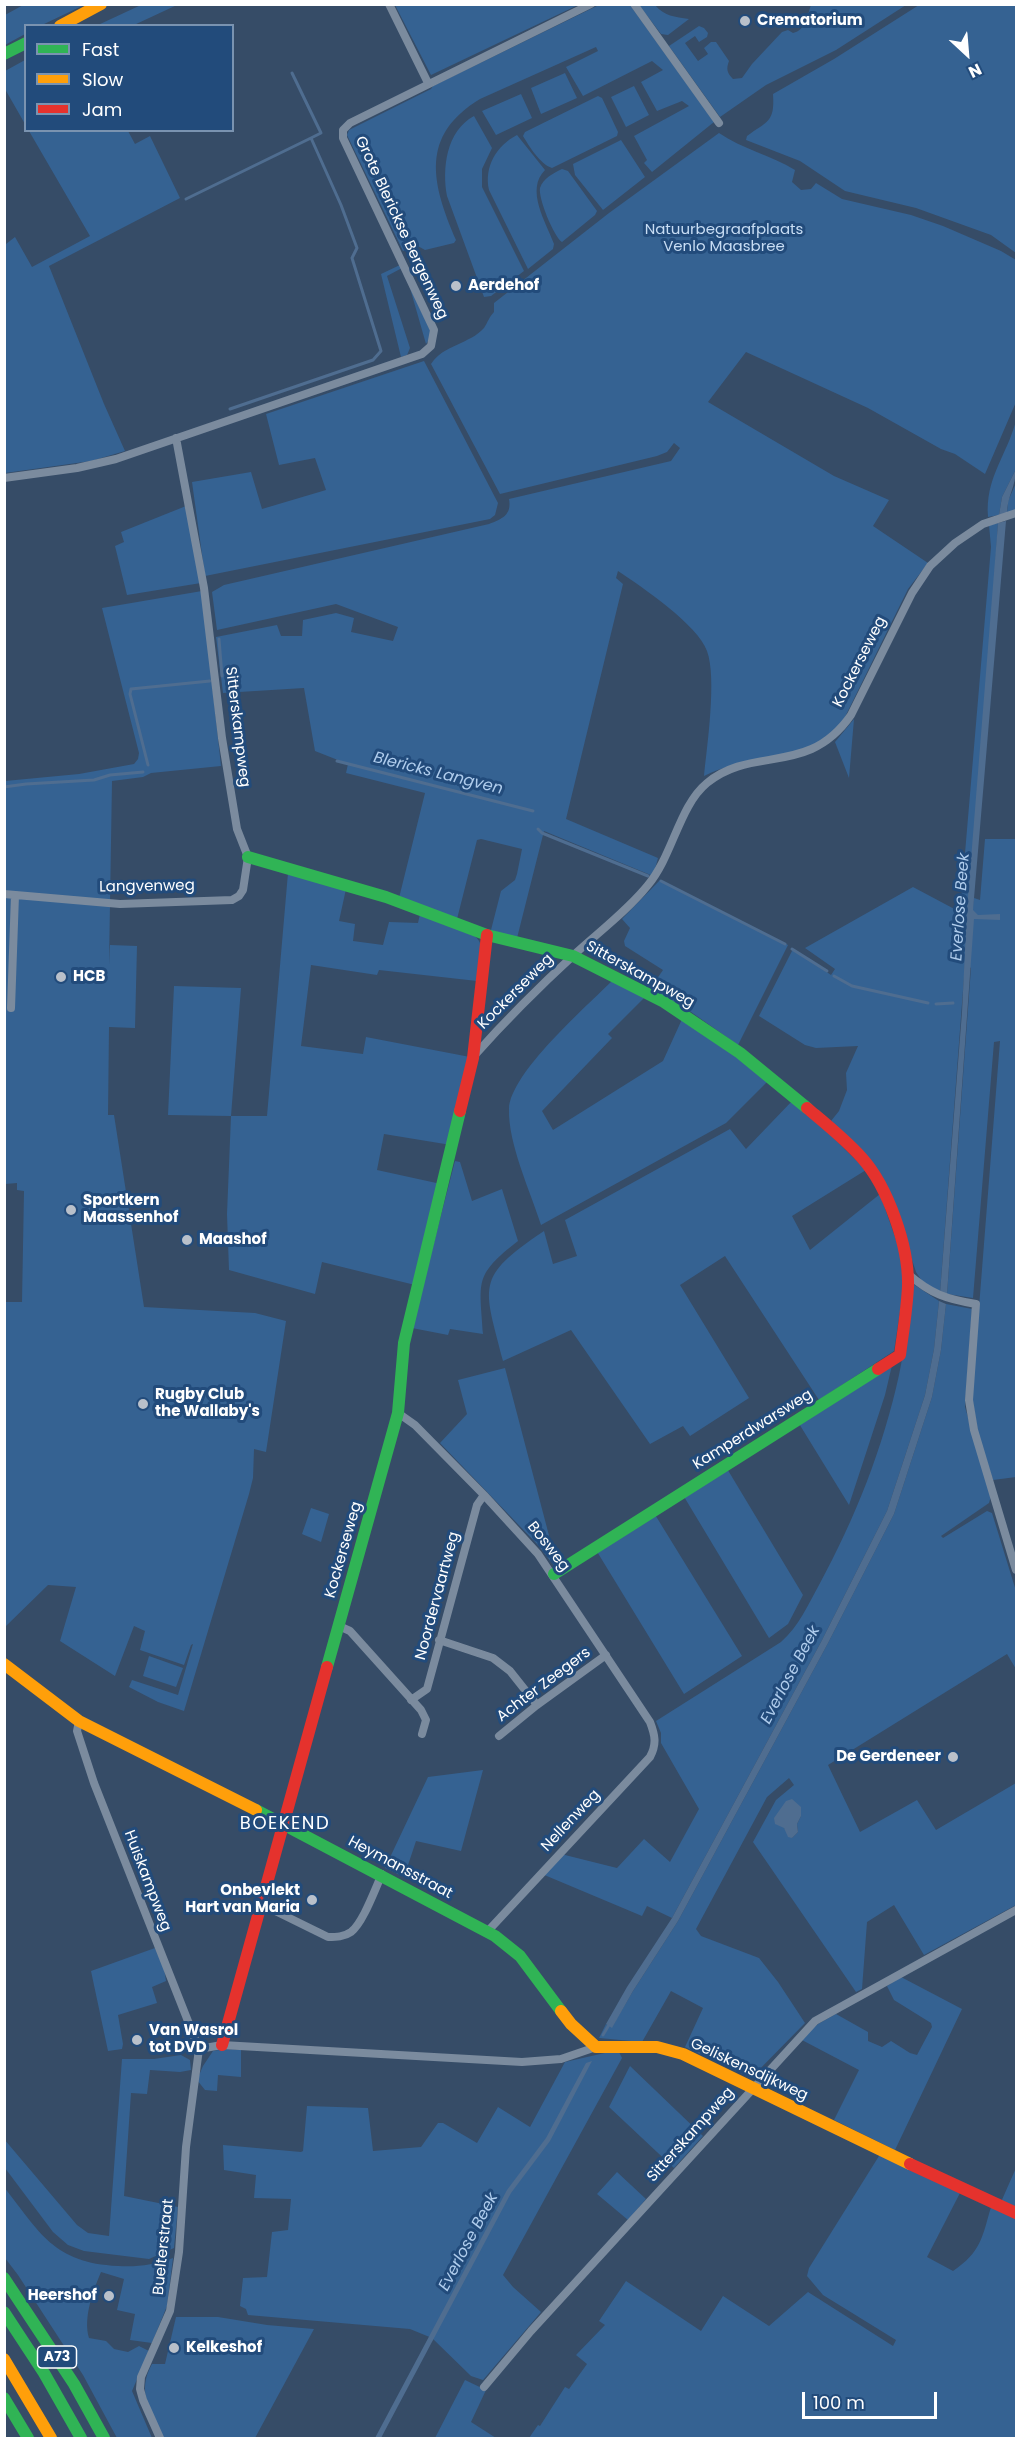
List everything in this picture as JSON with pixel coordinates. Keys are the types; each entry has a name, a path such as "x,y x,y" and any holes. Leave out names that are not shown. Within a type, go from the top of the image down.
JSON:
{"main road":[{"path":"64,24 101,4"},
{"path":"4,54 24,44"},
{"name":"Sitterskampweg","path":"248,857 386,897 487,935 573,956 595,965 663,1002 740,1053 835,1131 863,1159 876,1178 900,1231 906,1253 908,1274"},
{"name":"Kockerseweg","path":"222,2045 398,1413 404,1342 473,1058 487,935"},
{"name":"Kamperdwarsweg","path":"554,1574 900,1355 908,1274"},
{"name":"Heymansstraat","path":"4,1664 79,1721 284,1823 487,1932 520,1956 571,2024 596,2047"},
{"name":"Geliskensdijkweg","path":"596,2047 647,2047 674,2052 754,2087 988,2202 1017,2213"},
{"name":"A73","path":"4,2278 74,2384 104,2439"},
{"name":"A73","path":"4,2312 44,2373 81,2439"},
{"path":"4,2359 51,2439"},
{"path":"4,2398 27,2439"}],"street":[{"path":"389,4 429,83"},
{"name":"Grote Blerickse Bergenweg","path":"4,478 77,468 116,459 422,354 431,345 434,330 343,138 343,130 350,123 591,4"},
{"path":"634,4 719,123"},
{"name":"Sitterskampweg","path":"176,438 204,588 222,738 233,807 237,829 248,857"},
{"name":"Kockerseweg","path":"473,1058 573,956 649,884 663,863 695,794 709,781 725,772 813,749 840,730 851,715 912,593 930,566 955,543 983,524 1017,513"},
{"name":"Langvenweg","path":"4,894 120,903 232,900 243,890 248,857"},
{"path":"11,1008 15,895"},
{"path":"908,1274 936,1295 976,1304 969,1400 974,1430 1017,1570"},
{"name":"Bosweg","path":"398,1413 415,1425 524,1537 554,1574 650,1722"},
{"name":"Noordervaartweg","path":"411,1700 427,1689 477,1505 484,1495"},
{"path":"339,1626 350,1631 421,1710 426,1720 422,1734"},
{"path":"439,1640 493,1658 510,1671 537,1704"},
{"name":"Achter Zeegers","path":"499,1736 537,1704 606,1655"},
{"name":"Huiskampweg","path":"79,1721 77,1731 94,1783 199,2049"},
{"name":"Nellenweg","path":"487,1932 650,1757 655,1748 655,1734 650,1722"},
{"path":"261,1904 328,1937 339,1937 350,1933 358,1923 382,1874"},
{"name":"Sitterskampweg","path":"484,2387 531,2331 815,2021 1017,1910"},
{"name":"Geliskensdijkweg","path":"199,2049 222,2045 522,2062 561,2059 596,2047"},
{"name":"Buelterstraat","path":"160,2439 140,2389 141,2378 170,2311 179,2252 186,2147 199,2049"}],"green space":[{"path":"25,4 84,4 44,24 24,24 24,35 5,45 5,15"},
{"path":"601,4 630,5 714,122 652,172 644,163 647,160 634,136 689,106 682,101 657,111 641,82 663,70 652,61 583,96 566,67 598,51 596,47 480,99 460,113 447,129 439,145 436,162 441,200 456,240 454,243 425,250 416,245 403,251 347,135 349,130"},
{"path":"141,5 177,5 136,24 100,24"},
{"path":"395,5 578,5 431,75"},
{"path":"639,5 655,5 666,14 689,19 668,35 661,34"},
{"path":"811,5 906,5 836,50 766,85 720,117 669,46 699,26 704,28 708,33 707,37 699,42 695,36 685,43 698,61 708,54 704,48 711,42 716,42 729,61 727,69 729,75 733,79 742,78 782,32 788,30 793,33 801,29"},
{"path":"919,5 1016,5 1016,253 991,235 916,208 845,191 800,161 746,140 747,136 765,124 771,116 773,94 834,59"},
{"path":"24,61 24,122 5,89 5,71"},
{"path":"565,73 577,98 541,114 531,88"},
{"path":"634,86 649,115 626,127 611,97"},
{"path":"521,94 532,118 496,135 482,111"},
{"path":"598,96 602,98 618,132 617,136 552,168 543,163 523,136 525,132"},
{"path":"474,116 492,148 482,169 482,187 524,271 491,296 484,297 447,196 445,174 448,152 457,131"},
{"path":"30,132 129,132 135,144 150,136 180,198 49,266 125,451 91,461 5,473 6,244 15,237 32,267 90,236"},
{"name":"Natuurbegraafplaats Venlo Maasbree","path":"719,133 795,170 792,182 801,190 811,189 816,183 842,199 911,215 943,226 1001,251 1016,260 1016,402 985,474 955,454 941,449 868,408 746,352 708,402 834,476 889,500 873,526 928,563 908,589 843,721 827,738 800,751 734,765 704,776 711,695 710,663 707,651 702,641 681,618 618,571 616,578 623,584 566,819 658,858 653,876 544,831 517,938 491,930 501,891 515,880 522,849 477,840 457,919 399,898 425,793 346,773 348,764 315,751 304,688 223,693 216,637 277,625 281,636 302,636 303,620 336,613 354,618 351,632 393,641 398,627 336,604 217,630 212,592 224,585 489,524 507,513 509,499 671,461 680,448 674,443 667,452 657,456 500,494 431,364 449,348 472,338 484,328 494,312 494,303 609,213"},
{"path":"517,135 545,170 539,178 537,196 542,216 554,244 553,249 528,269 489,190 488,181 493,158 503,145"},
{"path":"621,140 645,177 603,210 575,175 573,164"},
{"path":"562,169 568,171 597,211 562,242 547,217 541,200 540,188 546,179"},
{"path":"400,265 402,268 387,276 410,348 407,355 401,357 381,274"},
{"path":"410,288 430,330 430,338 426,344"},
{"path":"424,361 498,503 495,515 490,519 205,576 192,482 251,472 262,509 326,490 315,458 279,465 266,414"},
{"path":"1016,421 1016,469 1002,497 999,515 988,517 988,503 993,479"},
{"path":"1016,483 1016,511 1007,513 1008,501"},
{"path":"186,506 201,583 127,595 115,546 124,542 121,532"},
{"path":"998,523 973,907 974,898 980,900 985,839 1016,839 1016,1477 993,1480 978,1434 972,1396 1000,1041 994,1042 973,1298 947,1294 971,968 965,964 940,1293 922,1281 916,1272 899,1220 831,1121 839,1111 847,1090 846,1073 858,1046 816,1048 805,1045 759,1016 793,949 831,975 835,969 805,948 913,887 960,912 991,547 989,525"},
{"name":"Sportkern Maassenhof","path":"202,591 221,766 151,773 143,777 112,781 109,965 110,945 137,946 135,1028 109,1027 108,1115 114,1115 144,1307 255,1313 286,1321 266,1452 254,1449 253,1478 249,1494 184,1711 158,1702 129,1687 132,1680 178,1695 193,1644 184,1665 140,1650 145,1631 134,1626 115,1676 60,1641 76,1587 48,1585 5,1627 4,1302 22,1302 24,1191 17,1190 17,1183 5,1184 5,781 79,774 134,764 139,753 102,608"},
{"path":"854,719 849,778 835,742"},
{"path":"288,873 346,889 339,921 355,924 353,941 383,945 389,922 418,923 420,914 463,929 477,938 481,952 477,981 379,970 377,975 311,965 301,1046 363,1054 366,1037 470,1057 451,1145 384,1134 377,1170 441,1184 415,1285 322,1262 315,1294 229,1270 227,1214 231,1116 267,1116"},
{"path":"660,880 788,945 738,1045 684,1007 650,989 663,970 625,946 624,941 630,928 622,919"},
{"path":"613,980 646,996 608,1034 612,1038 542,1111 553,1130 663,1061 683,1017 770,1079 726,1123 541,1225 512,1137 509,1109 513,1094 535,1059"},
{"path":"174,986 241,988 231,1116 168,1115"},
{"path":"794,1099 866,1170 792,1216 810,1250 880,1194 903,1260 903,1292 894,1351 819,1400 725,1256 680,1285 749,1398 690,1436 683,1426 650,1444 571,1330 503,1361 489,1299 490,1285 495,1273 505,1260 544,1231 553,1264 577,1256 565,1220 730,1129 746,1149"},
{"path":"455,1161 460,1162 472,1201 502,1189 518,1241 493,1263 482,1281 483,1334 450,1329 448,1335 412,1328"},
{"path":"913,1284 939,1301 934,1349 925,1395 887,1511 821,1642 672,1918 647,1906 642,1916 542,1874 561,1854 617,1868 644,1839 670,1862 699,1809 661,1743 661,1733 656,1721 781,1642 803,1615 856,1509 885,1429 899,1375"},
{"path":"946,1304 972,1309 965,1407 991,1496 989,1503 941,1536 943,1538 987,1511 992,1513 1016,1591 1016,1669 1007,1654 828,1765 860,1832 917,1800 936,1830 1016,1783 1016,1905 924,1955 894,1905 867,1922 862,1989 856,1992 753,1842 776,1800 794,1785 789,1778 767,1797 696,1929 701,1936 759,1958 805,2023 751,2078 685,2047 703,2008 671,1991 642,2042 599,2038 606,2024 612,2027 678,1921 827,1645 894,1514 932,1397 941,1350","holes":["801,1816 797,1824 798,1832 792,1838 784,1828"]},
{"path":"893,1361 885,1395 849,1505 798,1422"},
{"path":"505,1368 557,1566 555,1567 538,1545 440,1443 467,1414 458,1380"},
{"path":"726,1467 803,1595 788,1624 769,1638 683,1495"},
{"path":"311,1508 329,1514 321,1542 302,1534"},
{"path":"654,1513 742,1656 684,1694 596,1550"},
{"path":"149,1656 183,1668 176,1687 143,1676"},
{"path":"483,1770 461,1851 416,1841 404,1877 385,1868 428,1777"},
{"path":"155,1948 164,1968 166,1981 152,1987 157,2003 118,2015 122,2049 108,2051 91,1971"},
{"path":"901,1977 962,2009 895,2150 834,2120 859,2070 800,2039 818,2024 836,2014 868,2032 868,2041 882,2047 891,2041 917,2055 932,2027 931,2023 894,2000 887,1986"},
{"path":"241,2050 241,2077 218,2075 217,2091 205,2090 197,2080 203,2066 213,2051"},
{"path":"618,2050 622,2058 503,2275 541,2312 483,2380 471,2376 432,2338 410,2329 248,2315 246,2309 240,2306 243,2278 267,2277 272,2232 288,2230 291,2199 254,2198 256,2175 224,2170 223,2145 301,2152 303,2151 307,2106 368,2108 373,2151 421,2147 438,2123 443,2123 477,2143 498,2107 530,2127 565,2062"},
{"path":"181,2055 190,2060 191,2070 180,2072 150,2070 147,2094 131,2093 124,2196 178,2207 174,2248 149,2259 84,2251 68,2245 53,2232 5,2168 4,2139 77,2225 88,2233 109,2236 122,2059 154,2059"},
{"path":"630,2066 703,2136 674,2168 609,2107"},
{"path":"882,2155 960,2193 927,2257 953,2271 975,2251 991,2207 1016,2216 1016,2438 529,2438 538,2425 540,2426 565,2387 569,2389 587,2364 576,2355 605,2325 599,2321 626,2281 701,2331 723,2296 769,2326 808,2292 893,2346 896,2340 823,2295 807,2276 809,2268 879,2156"},
{"path":"1016,2168 1016,2207 1001,2202"},
{"path":"617,2172 646,2199 628,2220 597,2194"},
{"path":"4,2187 51,2243 78,2259 96,2264 139,2266 173,2258 167,2306 152,2343 130,2340 135,2314 117,2310 124,2279 101,2272 88,2313 89,2338 106,2341 114,2349 128,2352 139,2346 149,2351 132,2391 152,2438 117,2438 83,2375 5,2258"},
{"path":"176,2317 218,2317 267,2325 314,2329 255,2438 162,2438 147,2402 145,2384 152,2364 165,2364"},
{"path":"465,2380 486,2390 471,2422 496,2438 435,2438"}],"shaded area":[{"path":"1016,469 1007,513 999,515 1002,497"},
{"path":"1006,521 973,910 978,915 1000,914 1000,920 974,919 947,1294 940,1293 962,1012 967,909 998,523"},
{"path":"939,1301 946,1304 941,1350 932,1397 894,1514 827,1645 678,1921 612,2028 606,2024 672,1918 821,1642 887,1511 925,1395 934,1349"},
{"path":"792,1799 801,1807 801,1816 797,1824 798,1832 792,1838 788,1837 784,1828 775,1824 774,1818 786,1801"},
{"path":"592,2061 550,2141 511,2193 381,2438 375,2438 507,2190 546,2138 586,2063"}],"waterway":[{"path":"292,73 321,133 311,138"},
{"path":"186,199 311,138 341,205 357,248 352,258 381,351 373,360 230,409"},
{"path":"219,639 222,676"},
{"name":"Blericks Langven","path":"148,765 130,694 131,689 210,681"},
{"name":"Blericks Langven","path":"337,761 533,811"},
{"name":"Blericks Langven","path":"4,787 94,780 110,775 143,772"},
{"name":"Blericks Langven","path":"538,829 542,833 648,876"},
{"name":"Blericks Langven","path":"661,881 785,944"},
{"name":"Blericks Langven","path":"792,949 827,971"},
{"name":"Blericks Langven","path":"834,976 852,986 928,1003"},
{"name":"Blericks Langven","path":"936,1004 953,1003"},
{"name":"Everlose Beek","path":"603,2035 610,2023"}],"traffic: fast":[{"path":"4,54 24,44"},
{"path":"248,857 386,897 487,935 573,956 664,1002 740,1053 807,1108"},
{"path":"327,1667 398,1413 404,1343 460,1111"},
{"path":"554,1574 878,1369"},
{"path":"256,1810 495,1936 520,1956 561,2011"},
{"path":"4,2278 74,2384 104,2438"},
{"path":"4,2312 44,2373 81,2438"},
{"path":"4,2398 28,2438"}],"traffic: slow":[{"path":"64,24 101,4"},
{"path":"4,1664 79,1721 256,1810"},
{"path":"561,2011 571,2024 596,2047 657,2047 683,2054 910,2164"},
{"path":"4,2359 51,2438"}],"traffic: jam":[{"path":"460,1111 473,1058 487,935"},
{"path":"807,1108 849,1144 871,1170 888,1201 901,1236 908,1286 900,1355 878,1369"},
{"path":"222,2045 327,1667"},
{"path":"910,2164 1016,2213"}],"place":[{"name":"Crematorium","path":"745,21"},
{"name":"Aerdehof","path":"456,286"},
{"name":"HCB","path":"61,977"},
{"name":"Sportkern Maassenhof","path":"71,1210"},
{"name":"Maashof","path":"187,1240"},
{"name":"Rugby Club the Wallaby's","path":"143,1404"},
{"name":"De Gerdeneer","path":"953,1757"},
{"name":"Onbevlekt Hart van Maria","path":"312,1900"},
{"name":"Van Wasrol tot DVD","path":"137,2040"},
{"name":"Heershof","path":"109,2296"},
{"name":"Kelkeshof","path":"174,2348"}],"district":[{"name":"BOEKEND","path":"285,1824"}]}
